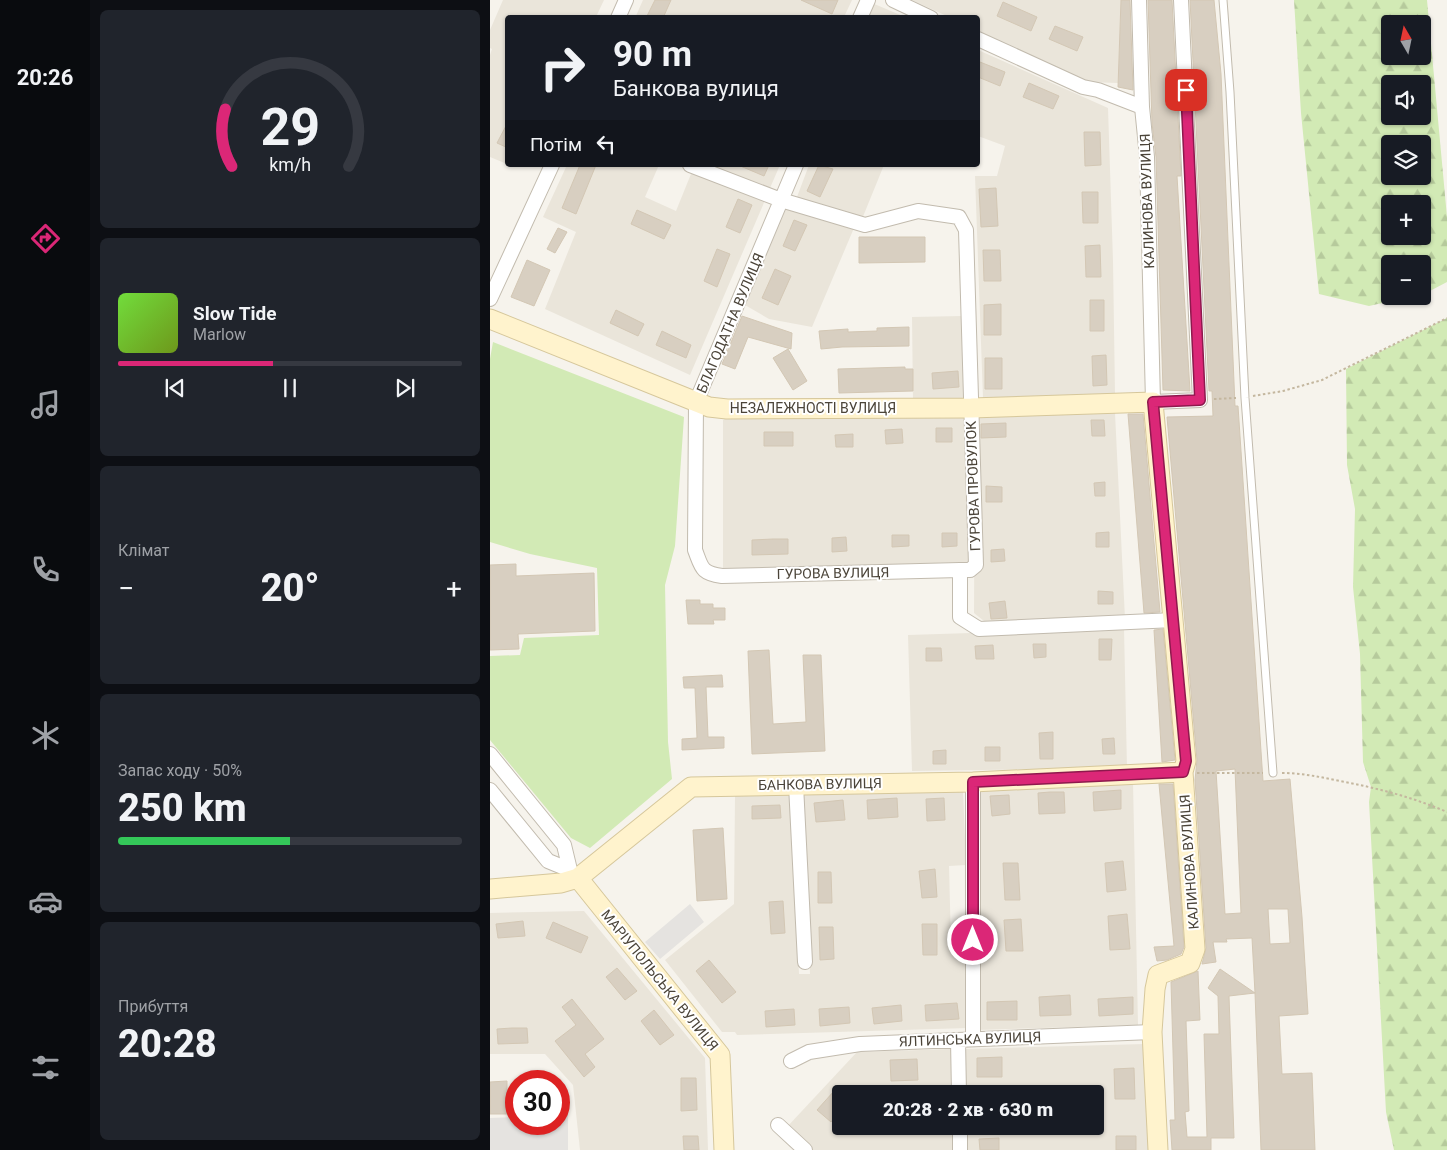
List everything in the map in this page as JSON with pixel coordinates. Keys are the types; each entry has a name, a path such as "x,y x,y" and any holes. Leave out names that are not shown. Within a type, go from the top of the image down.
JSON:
{"street":[{"path":"619,15 626,0"},
{"path":"861,15 868,0"},
{"path":"893,0 925,15"},
{"name":"КАЛИНОВА ВУЛИЦЯ","path":"1139,0 1142,107 1146,156 1153,402 1186,761 1183,772 1195,949 1190,964 1158,975 1154,989 1152,1032 1158,1150"},
{"path":"1153,402 1200,400 1181,0"},
{"path":"980,40 1083,87 1098,90 1142,107"},
{"path":"490,299 551,167"},
{"path":"695,167 781,200"},
{"name":"БЛАГОДАТНА ВУЛИЦЯ","path":"707,574 702,569 696,550 696,402 795,167"},
{"name":"ГУРОВА ПРОВУЛОК","path":"781,200 865,225 918,211 959,217 966,230 976,565 970,570 960,570 960,617 979,629 1174,620"},
{"name":"НЕЗАЛЕЖНОСТІ ВУЛИЦЯ","path":"490,320 709,407 727,409 971,408 1153,402"},
{"name":"ГУРОВА ВУЛИЦЯ","path":"707,574 722,576 960,570"},
{"path":"490,754 564,845 574,874"},
{"name":"БАНКОВА ВУЛИЦЯ","path":"490,889 561,883 691,787 973,782 1183,772"},
{"path":"972,1040 973,782"},
{"path":"796,785 805,962"},
{"path":"490,790 548,862 574,874"},
{"name":"МАРІУПОЛЬСЬКА ВУЛИЦЯ","path":"574,874 720,1055 724,1150"},
{"name":"ЯЛТИНСЬКА ВУЛИЦЯ","path":"791,1061 808,1052 860,1044 1152,1032"},
{"path":"958,1040 959,1085"},
{"path":"778,1125 805,1150"},
{"path":"960,1135 960,1150"}],"lane":[{"path":"1224,0 1245,398 1273,773"}],"path":[{"path":"1200,400 1245,398 1283,391 1322,380 1447,318"},
{"path":"1183,772 1299,773 1371,787 1420,800 1447,812"}],"shaded area":[{"path":"503,0 604,0 597,15 505,15 505,163 490,157 490,55 492,49 490,48 490,30"},
{"path":"643,0 852,0 845,15 636,15"},
{"path":"912,0 1121,0 1118,83 1087,82 980,32 980,15 945,15"},
{"path":"872,3 900,15 868,15"},
{"path":"980,51 1108,108 1115,394 983,398 975,176 997,176 1005,146 980,137"},
{"path":"566,167 658,167 645,197 676,211 693,169 766,198 690,375 545,309 576,232 543,217"},
{"path":"714,167 779,167 770,188"},
{"path":"808,167 883,167 862,219 797,197"},
{"path":"786,206 854,228 812,327 769,319 745,305"},
{"path":"962,316 966,400 913,400 912,317"},
{"path":"1115,413 1125,619 984,621 974,613 975,416"},
{"path":"965,415 971,560 968,562 723,569 723,420 728,417"},
{"path":"1124,628 1127,768 912,771 908,635"},
{"path":"1133,782 1138,1025 977,1030 979,788"},
{"path":"963,789 966,865 949,866 951,944 966,944 968,1028 737,1035 735,1032 722,1032 665,960 734,904 735,796 791,793 799,974 810,974 802,794"},
{"path":"690,904 704,922 660,959 645,942"},
{"path":"584,911 705,1058 708,1150 580,1150 570,1070 559,1070 545,1054 490,1054 490,913"},
{"path":"1145,1044 1148,1150 966,1150 965,1135 1104,1135 1104,1085 965,1085 964,1049"},
{"path":"952,1049 953,1085 832,1085 832,1135 955,1135 955,1150 813,1150 787,1127 857,1052"},
{"path":"505,1117 505,1135 568,1135 568,1150 490,1150 490,1118"}],"green space":[{"path":"1294,0 1427,0 1428,15 1381,15 1381,65 1431,65 1431,43 1447,217 1447,282 1431,290 1431,255 1381,255 1381,303 1369,306 1319,294 1301,113"},
{"path":"1447,318 1447,1150 1394,1150 1386,1112 1369,802 1371,787 1363,762 1360,654 1353,587 1355,509 1347,465 1346,369"},
{"path":"493,342 684,417 675,546 665,585 668,742 672,779 590,848 571,838 490,740 490,656 520,655 524,638 599,635 597,568 530,554 490,542 490,359"}],"building":[{"path":"655,0 671,0 664,15 648,15"},
{"path":"801,0 838,0 832,14"},
{"path":"1121,0 1130,0 1133,90 1118,87"},
{"path":"1148,0 1172,0 1181,176 1177,176 1190,391 1163,390 1156,157 1152,123"},
{"path":"1190,0 1214,0 1221,74 1235,406 1238,406 1263,781 1290,779 1302,917 1308,1014 1279,1016 1282,1074 1312,1073 1315,1150 1261,1150 1252,938 1226,939 1227,942 1213,942 1216,962 1202,964 1206,948 1195,780 1197,760 1167,417 1213,416 1212,391 1209,391","holes":["1235,769 1241,913 1225,914 1216,771","1268,909 1288,909 1290,943 1270,944"]},
{"path":"1003,2 1037,17 1031,31 997,16"},
{"path":"1055,26 1083,37 1077,51 1049,39"},
{"path":"980,62 1005,72 1000,86 980,78"},
{"path":"1029,83 1059,96 1053,109 1023,97"},
{"path":"505,128 505,147 497,143"},
{"path":"1084,132 1100,132 1101,165 1085,166"},
{"path":"579,167 595,167 576,214 562,208"},
{"path":"743,167 768,167 764,176"},
{"path":"818,167 833,169 820,197 807,191"},
{"path":"996,188 998,226 981,227 979,189"},
{"path":"1082,192 1098,192 1098,223 1083,223"},
{"path":"738,199 752,205 740,233 726,227"},
{"path":"637,210 671,225 664,239 631,224"},
{"path":"794,220 807,225 795,251 783,246"},
{"path":"558,228 567,232 555,253 547,249"},
{"path":"859,237 925,237 925,262 859,263"},
{"path":"1100,245 1101,277 1086,277 1085,246"},
{"path":"717,249 730,254 717,287 704,281"},
{"path":"983,250 1000,250 1001,281 984,281"},
{"path":"527,260 550,270 534,306 511,297"},
{"path":"775,269 791,276 778,305 762,298"},
{"path":"1090,300 1104,300 1104,331 1090,331"},
{"path":"1001,304 1001,335 984,335 984,305"},
{"path":"616,310 644,324 638,336 610,323"},
{"path":"742,316 792,333 791,349 748,337 735,369 722,364"},
{"path":"909,327 909,346 821,349 819,331 848,329 848,332 877,331 877,328"},
{"path":"662,331 691,345 686,358 656,345"},
{"path":"788,349 807,381 793,390 773,358"},
{"path":"1106,355 1107,385 1093,386 1092,356"},
{"path":"985,358 1002,358 1002,389 985,389"},
{"path":"905,367 905,369 913,369 913,391 839,393 838,369"},
{"path":"958,371 959,387 933,389 932,373"},
{"path":"1128,414 1143,414 1160,612 1144,613"},
{"path":"1091,420 1104,420 1105,436 1092,436"},
{"path":"1006,423 1006,437 981,438 981,424"},
{"path":"936,428 952,428 952,442 936,442"},
{"path":"902,429 903,443 886,444 885,430"},
{"path":"764,432 793,432 793,446 764,446"},
{"path":"853,434 853,447 836,447 835,435"},
{"path":"1105,482 1105,496 1095,496 1094,483"},
{"path":"986,486 1002,487 1002,502 986,502"},
{"path":"1109,532 1109,547 1096,547 1096,533"},
{"path":"942,533 957,533 957,546 942,547"},
{"path":"892,535 909,535 909,546 892,547"},
{"path":"846,537 847,551 832,552 832,538"},
{"path":"788,539 788,554 752,555 752,540"},
{"path":"1004,549 1005,561 991,562 991,550"},
{"path":"516,564 516,576 594,573 595,631 518,634 519,649 490,650 490,565"},
{"path":"1098,591 1113,592 1113,604 1098,604"},
{"path":"686,600 700,600 700,604 713,604 713,608 725,608 725,620 713,620 714,624 688,624"},
{"path":"1005,601 1007,618 991,619 989,603"},
{"path":"1163,629 1175,760 1162,762 1154,630"},
{"path":"1099,639 1112,639 1111,660 1099,660"},
{"path":"1033,644 1046,644 1046,657 1034,658"},
{"path":"993,645 994,659 976,659 975,646"},
{"path":"926,648 941,648 942,661 926,661"},
{"path":"769,650 773,724 806,722 803,655 821,655 825,751 752,754 748,651"},
{"path":"722,675 723,687 706,687 708,737 724,737 724,748 682,750 682,739 697,738 695,688 684,688 683,677"},
{"path":"1053,732 1053,759 1040,759 1039,733"},
{"path":"1114,738 1115,754 1103,754 1102,739"},
{"path":"985,747 1000,747 1000,761 985,761"},
{"path":"946,750 946,764 933,764 933,751"},
{"path":"1159,784 1173,784 1184,947 1181,954 1167,960 1157,961 1154,947 1174,946"},
{"path":"1121,790 1121,809 1094,811 1093,792"},
{"path":"1064,792 1065,813 1039,814 1038,793"},
{"path":"1009,795 1010,814 992,816 990,796"},
{"path":"897,798 898,817 868,819 867,800"},
{"path":"944,798 945,820 927,821 926,799"},
{"path":"843,800 845,820 816,822 814,803"},
{"path":"780,805 781,818 752,819 752,806"},
{"path":"723,828 727,899 697,901 693,830"},
{"path":"1123,861 1126,890 1107,892 1105,863"},
{"path":"1003,863 1018,863 1020,900 1005,900"},
{"path":"935,869 937,897 922,898 919,871"},
{"path":"818,872 831,872 832,903 818,903"},
{"path":"783,901 785,933 771,934 769,902"},
{"path":"1127,914 1130,949 1110,950 1108,916"},
{"path":"1021,919 1023,951 1006,951 1004,920"},
{"path":"523,921 525,936 498,938 496,924"},
{"path":"553,922 588,937 581,953 546,938"},
{"path":"922,924 937,924 937,955 923,955"},
{"path":"819,927 833,927 834,959 820,960"},
{"path":"709,960 736,992 722,1003 696,971"},
{"path":"617,968 637,991 625,1000 606,977"},
{"path":"1220,969 1255,993 1229,996 1234,1138 1211,1138 1211,1150 1172,1150 1170,1120 1175,1120 1171,982 1198,971 1200,1020 1186,1021 1189,1111 1185,1112 1187,1137 1207,1137 1204,1034 1219,1034 1218,996 1208,988"},
{"path":"1070,995 1071,1015 1040,1016 1039,997"},
{"path":"1133,997 1133,1014 1099,1016 1098,999"},
{"path":"572,999 604,1039 585,1054 595,1067 584,1077 555,1041 576,1025 562,1007"},
{"path":"1017,1001 1017,1020 987,1020 987,1002"},
{"path":"957,1003 959,1019 926,1021 925,1005"},
{"path":"901,1005 902,1021 874,1024 872,1008"},
{"path":"849,1007 850,1023 820,1026 819,1009"},
{"path":"794,1009 795,1025 766,1027 765,1011"},
{"path":"654,1010 674,1035 660,1045 641,1021"},
{"path":"527,1028 528,1043 498,1044 497,1029"},
{"path":"1002,1057 1002,1077 977,1077 977,1058"},
{"path":"917,1059 918,1080 891,1081 890,1060"},
{"path":"1134,1068 1135,1099 1115,1099 1114,1069"},
{"path":"681,1078 696,1078 697,1110 681,1111"},
{"path":"505,1081 505,1114 490,1114 490,1082"},
{"path":"832,1093 832,1121 817,1110"},
{"path":"683,1136 698,1136 699,1150 684,1150"},
{"path":"1116,1136 1136,1136 1136,1150 1116,1150"},
{"path":"999,1138 999,1150 980,1150 979,1139"}],"route":[{"path":"973,940 973,782 1183,772 1186,761 1153,402 1200,400 1186,90"}]}
